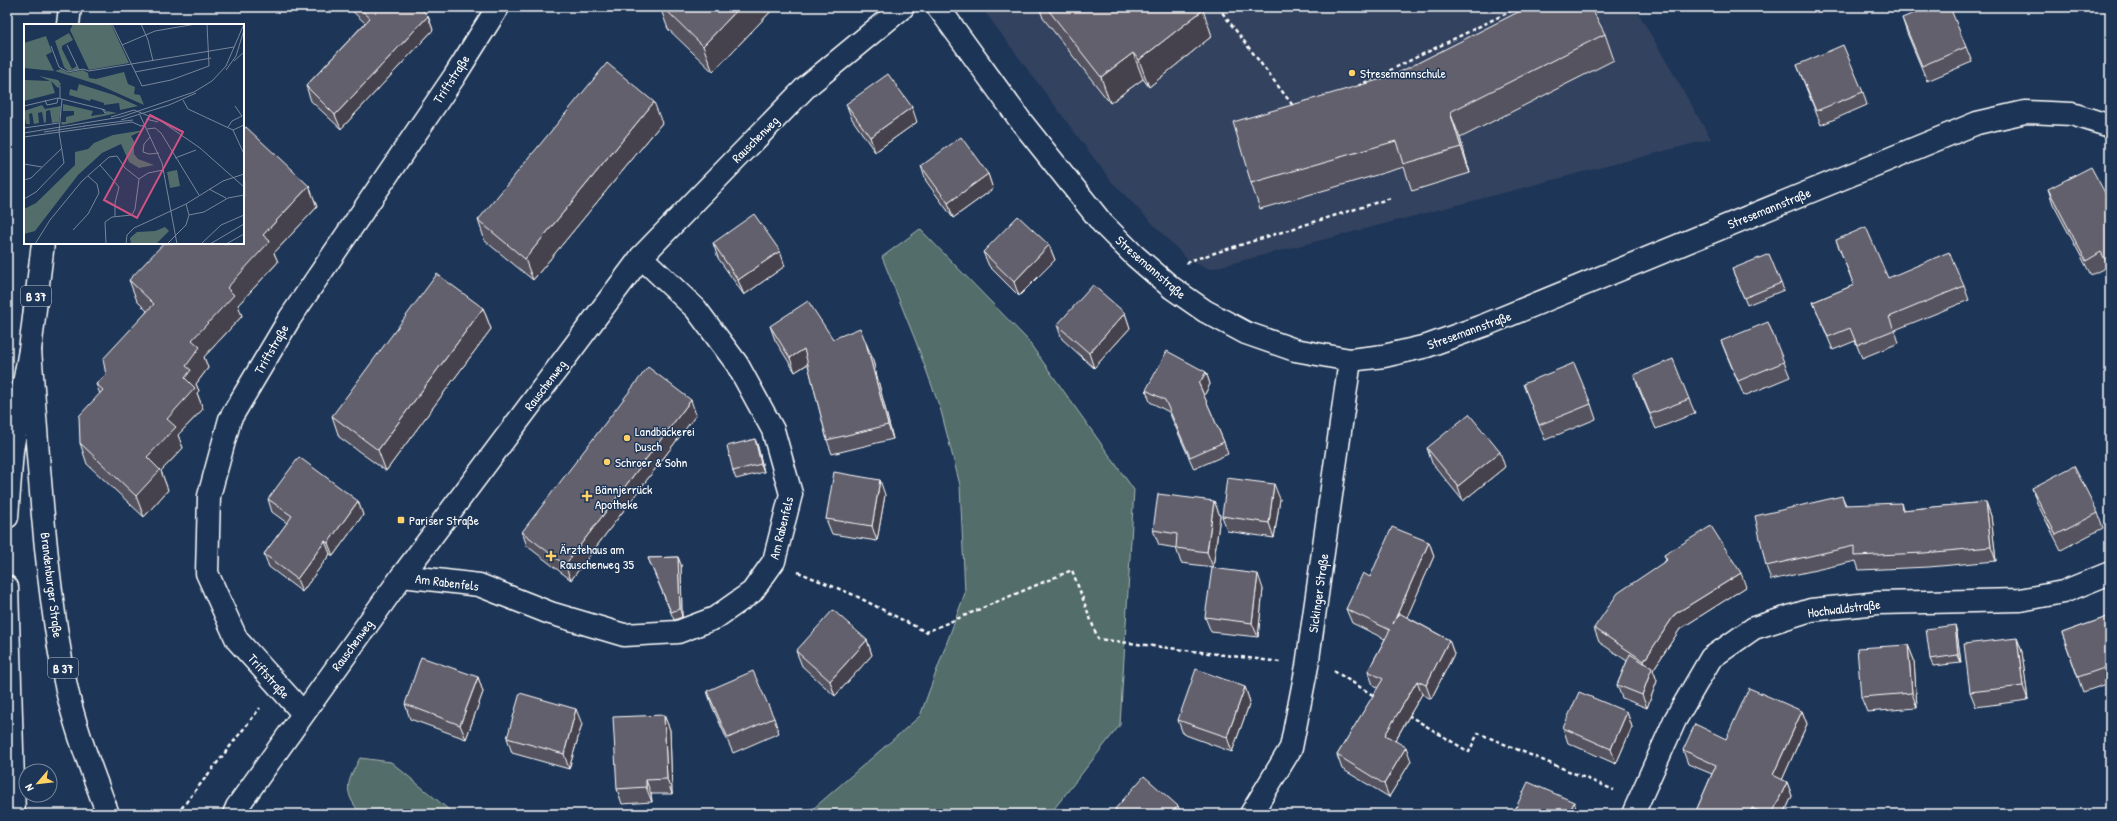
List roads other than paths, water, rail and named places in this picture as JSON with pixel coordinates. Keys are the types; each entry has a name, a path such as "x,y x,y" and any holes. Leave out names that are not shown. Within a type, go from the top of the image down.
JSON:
{"street":[{"path":"68,24 70,7"},
{"name":"Triftstraße","path":"303,713 237,640 206,573 209,496 230,419 290,318 454,77 498,7"},
{"name":"Rauschenweg","path":"236,812 303,713 402,576 641,257 806,88 903,7"},
{"name":"Stresemannstraße","path":"938,7 1020,120 1102,223 1134,256 1172,288 1205,311 1246,333 1295,350 1350,360 1384,356 1427,346 1486,325 1977,123 2025,112 2072,114 2110,126"},
{"name":"Brandenburger Straße","path":"7,517 12,450 30,350 43,244"},
{"name":"Am Rabenfels","path":"402,576 480,585 550,613 624,635 678,632 715,618 752,592 774,561 791,494 773,430 737,364 696,309 641,257"},
{"name":"Brandenburger Straße","path":"30,350 50,591 66,683 88,762 108,814"},
{"name":"Sickinger Straße","path":"1250,814 1291,748 1307,666 1350,360"},
{"name":"Hochwaldstraße","path":"1633,814 1675,720 1711,658 1754,628 1819,609 1878,603 2020,600 2063,592 2110,573"},
{"path":"7,587 14,814"}],"place":[{"name":"Stresemannschule","path":"1352,73"},
{"name":"Landbäckerei Dusch","path":"627,438"},
{"name":"Schroer & Sohn","path":"607,462"},
{"name":"Bännjerrück Apotheke","path":"587,496"},
{"name":"Pariser Straße","path":"401,520"},
{"name":"Ärztehaus am Rauschenweg 35","path":"551,556"}]}
